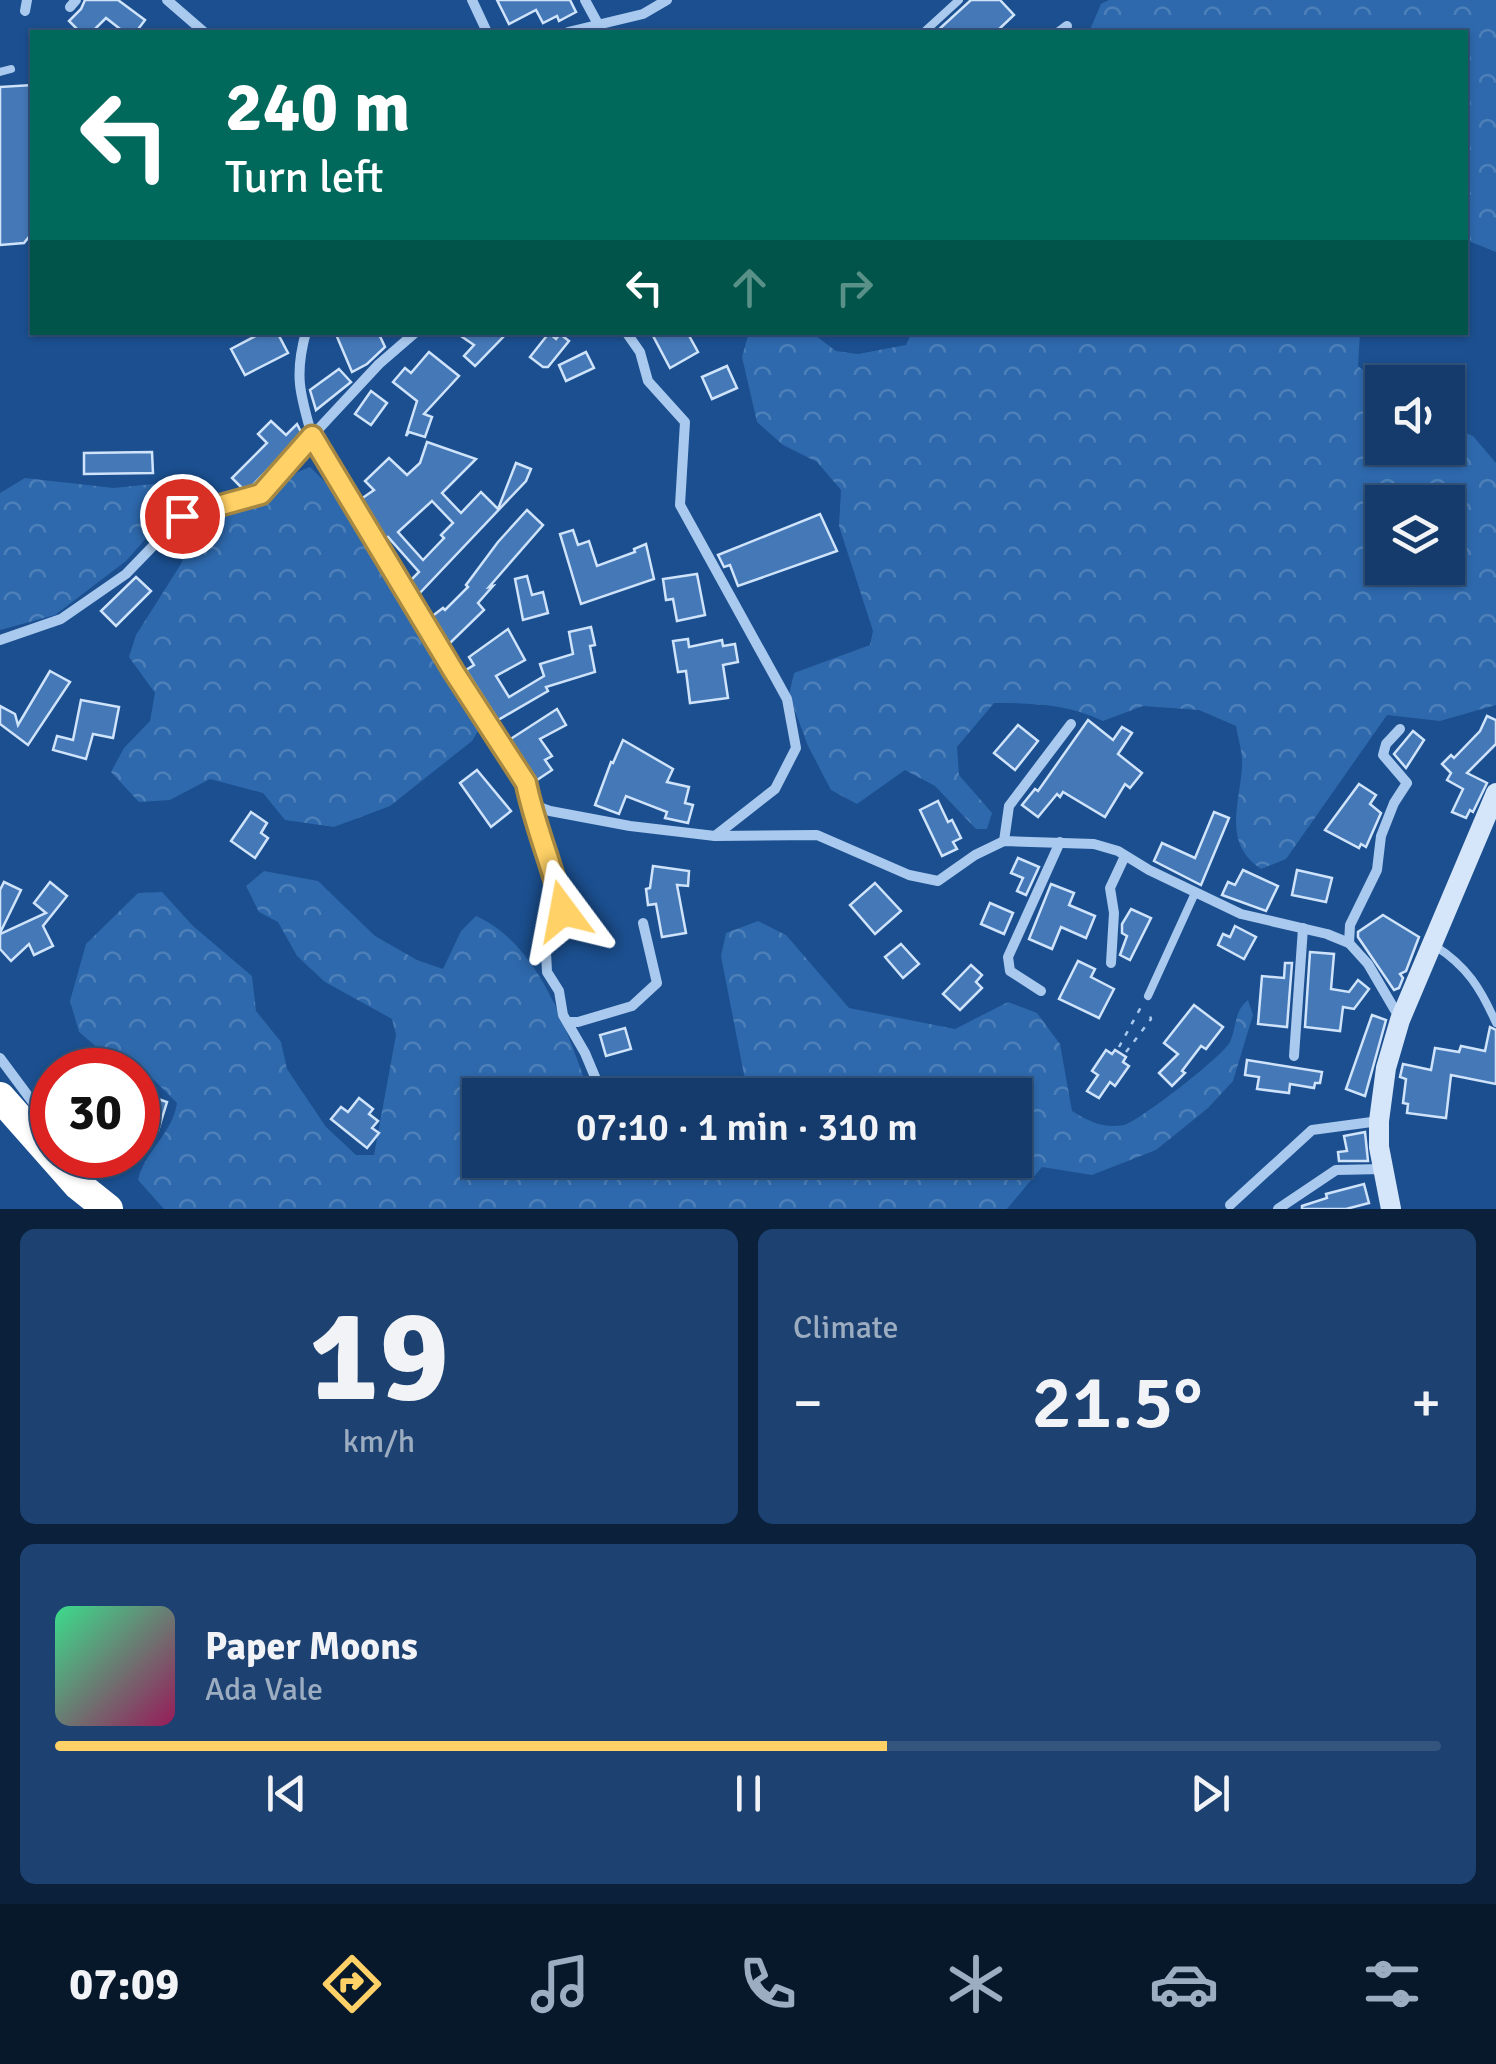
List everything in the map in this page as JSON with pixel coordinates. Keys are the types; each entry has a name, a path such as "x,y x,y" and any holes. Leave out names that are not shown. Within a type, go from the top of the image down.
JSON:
{"highway":[{"path":"0,1097 30,1127"},
{"path":"80,1178 108,1209"}],"street":[{"path":"167,0 202,30"},
{"path":"472,0 486,30"},
{"path":"585,0 598,24"},
{"path":"576,30 598,24 616,26 667,0"},
{"path":"305,335 297,383 312,436 454,672 526,783 563,911 546,952 547,972 596,1078"},
{"path":"0,640 62,620 126,574 182,516 261,494 380,364 413,335"},
{"path":"628,335 640,352 648,381 684,422 680,505 787,700 796,748 775,790 715,836"},
{"path":"1004,840 1009,806 1071,724"},
{"path":"1348,944 1350,925 1377,870 1381,836 1407,783 1383,755 1386,744 1400,729"},
{"path":"1392,1209 1383,1169 1379,1121 1386,1068 1400,1020 1496,793"},
{"path":"530,804 630,826 715,836 817,835 910,875 938,880 1004,840 1094,844 1241,914 1303,928 1348,944 1368,964 1400,1020"},
{"path":"1041,992 1010,971 1008,957 1060,842"},
{"path":"1112,963 1114,913 1110,888 1125,856"},
{"path":"568,1022 632,1006 657,983 644,924"},
{"path":"1294,1056 1303,928"},
{"path":"0,1058 30,1098"},
{"path":"1230,1205 1312,1130 1379,1121"},
{"path":"1278,1209 1336,1170 1383,1169"}],"lane":[{"path":"926,30 959,0"},
{"path":"0,72 11,69"},
{"path":"1148,996 1195,893"},
{"path":"1432,944 1465,966 1496,1023"}],"path":[{"path":"1119,1048 1140,1007 1147,1007 1151,1019 1126,1052"},
{"path":"1138,1017 1147,1021"}],"green space":[{"path":"1109,0 1496,0 1496,252 1468,244 1468,30 1090,30 1101,4"},
{"path":"748,335 815,335 836,351 858,354 906,345 911,335 1360,335 1358,366 1365,372 1365,465 1465,465 1465,432 1473,436 1496,463 1496,705 1440,721 1387,715 1286,859 1261,869 1249,859 1237,835 1242,761 1236,726 1199,710 1143,706 1103,721 1050,706 994,703 957,747 959,775 992,813 987,829 976,829 935,786 905,770 857,804 831,790 808,746 789,695 794,673 870,645 873,631 839,526 841,490 817,462 783,445 757,422 742,357"},
{"path":"310,467 332,489 478,731 472,741 390,806 334,827 285,820 263,793 210,779 170,800 139,802 111,772 124,748 150,721 155,693 129,657 136,635 181,564 194,533 211,521 259,506 298,472"},
{"path":"25,478 114,488 163,483 172,490 162,520 126,561 55,615 0,630 0,493"},
{"path":"264,871 318,881 375,936 417,960 443,969 461,931 476,916 499,929 535,969 561,1018 584,1078 462,1078 462,1178 1032,1178 1032,1078 745,1078 721,956 726,933 758,921 786,935 849,1008 955,1029 1008,1002 1037,1013 1060,1044 1072,1111 1103,1125 1133,1121 1212,1061 1230,1042 1238,1014 1248,1000 1253,1015 1233,1081 1208,1108 1156,1150 1092,1175 1042,1167 1007,1209 164,1209 138,1180 160,1178 160,1139 177,1103 160,1086 160,1048 98,1048 79,1032 70,1001 86,944 138,893 162,892 193,926 252,976 256,1011 281,1042 287,1069 326,1127 356,1155 374,1155 396,1035 392,1019 325,982 297,956 278,922 259,912 246,886"}],"building":[{"path":"85,0 118,0 145,20 138,30 121,30 106,18 94,30 78,30 69,21"},
{"path":"497,0 570,0 576,12 559,21 557,16 543,23 536,10 509,24"},
{"path":"971,0 1000,0 1014,15 998,30 938,30"},
{"path":"30,85 30,236 24,243 0,245 0,87"},
{"path":"257,335 279,335 288,353 245,375 231,349"},
{"path":"336,335 379,335 385,347 352,372"},
{"path":"459,335 505,335 475,366 464,356 474,345"},
{"path":"547,335 556,339 561,335 569,341 548,367 530,357"},
{"path":"653,335 689,335 698,352 670,368"},
{"path":"429,352 459,376 424,414 432,417 425,437 409,432 406,436 417,401 393,382 405,368 411,373"},
{"path":"586,352 594,368 566,381 559,365"},
{"path":"727,366 737,388 712,399 702,377"},
{"path":"339,369 351,382 316,410 310,390"},
{"path":"371,391 387,403 371,425 355,414"},
{"path":"271,421 286,435 297,424 302,434 252,486 243,489 232,478 267,443 258,434"},
{"path":"427,442 476,459 442,493 461,513 481,492 498,509 516,463 531,469 526,481 418,595 410,581 419,572 388,537 385,539 361,499 374,490 365,481 389,458 407,475 420,463","holes":["432,501 453,523 423,560 398,532"]},
{"path":"152,452 153,473 84,474 84,453"},
{"path":"527,510 543,525 489,587 493,586 478,603 484,610 448,645 431,617 445,610 468,587 498,542"},
{"path":"820,514 837,551 738,586 730,565 724,567 718,555"},
{"path":"573,530 578,545 589,541 597,566 646,544 654,579 581,604 560,534"},
{"path":"697,574 705,615 677,621 673,599 666,600 663,579"},
{"path":"527,576 532,595 543,592 548,613 523,620 515,579"},
{"path":"136,577 151,591 116,626 101,611"},
{"path":"591,627 595,672 546,687 548,691 498,720 466,670 474,665 469,657 508,629 525,660 496,676 509,697 544,676 540,664 573,654 569,632"},
{"path":"688,639 689,647 722,640 723,646 735,644 738,662 723,665 728,698 690,703 686,671 678,672 673,641"},
{"path":"50,671 70,682 28,745 0,724 0,706 15,714 18,725"},
{"path":"81,700 119,707 113,738 93,734 86,759 53,750 57,736 73,740"},
{"path":"557,709 566,725 540,739 552,756 545,760 552,770 537,780 509,740"},
{"path":"1487,716 1496,720 1496,744 1467,773 1487,783 1466,818 1452,812 1463,789 1447,780 1451,773 1442,764 1451,755 1454,758 1480,731"},
{"path":"1088,720 1113,740 1122,727 1132,733 1118,754 1142,773 1130,788 1125,784 1105,817 1063,792 1038,817 1022,805 1035,789 1038,791"},
{"path":"1018,725 1038,741 1015,770 994,753"},
{"path":"1413,731 1424,740 1406,768 1394,754"},
{"path":"623,740 673,769 667,782 689,787 685,803 693,805 688,823 665,818 667,812 626,796 619,814 595,805"},
{"path":"477,770 511,811 491,827 460,783"},
{"path":"1359,784 1376,795 1370,804 1381,813 1366,847 1361,844 1359,848 1325,830"},
{"path":"938,801 961,838 953,842 957,849 942,856 920,810"},
{"path":"251,812 267,823 261,833 268,838 255,858 231,841"},
{"path":"1214,812 1229,818 1201,885 1154,861 1162,843 1195,858"},
{"path":"1018,858 1039,867 1026,895 1017,891 1023,878 1011,873"},
{"path":"653,866 689,871 688,886 677,885 686,933 662,937 656,904 648,905 646,889 650,888"},
{"path":"1243,870 1278,886 1266,911 1222,895 1228,882 1235,885"},
{"path":"1297,870 1332,878 1326,902 1292,895"},
{"path":"4,882 21,890 0,933 0,890"},
{"path":"50,882 67,896 43,926 53,946 34,955 29,944 11,961 0,949 0,934 46,913 34,903"},
{"path":"875,883 901,911 875,934 850,905"},
{"path":"1051,884 1074,893 1069,905 1095,916 1086,938 1061,927 1052,949 1029,939"},
{"path":"990,903 1013,913 1004,934 981,924"},
{"path":"1131,909 1151,918 1130,960 1120,955 1127,936 1122,933 1122,924"},
{"path":"1383,915 1419,937 1406,971 1400,974 1403,978 1399,988 1394,990 1358,937 1358,932"},
{"path":"1235,926 1256,937 1244,959 1218,945 1223,934 1230,937"},
{"path":"901,944 919,964 903,978 885,957"},
{"path":"1310,952 1334,954 1331,989 1349,992 1358,980 1369,989 1354,1009 1343,1007 1340,1031 1305,1027"},
{"path":"1078,961 1095,969 1091,977 1114,989 1099,1018 1059,999"},
{"path":"1285,963 1292,963 1287,1027 1258,1024 1262,976 1284,978"},
{"path":"971,965 982,975 976,982 982,988 960,1010 943,994"},
{"path":"1194,1005 1223,1027 1206,1049 1201,1046 1172,1086 1159,1073 1178,1054 1164,1043"},
{"path":"1372,1015 1386,1020 1365,1096 1346,1089"},
{"path":"1490,1027 1496,1030 1496,1084 1451,1075 1446,1118 1407,1113 1408,1104 1403,1103 1406,1079 1400,1077 1403,1064 1431,1070 1435,1048 1459,1052 1461,1046 1485,1051"},
{"path":"625,1028 631,1049 606,1056 600,1035"},
{"path":"1106,1050 1126,1057 1123,1062 1129,1066 1115,1086 1110,1082 1099,1098 1087,1091 1098,1075 1092,1071"},
{"path":"1247,1060 1322,1072 1320,1083 1315,1083 1314,1088 1290,1084 1289,1093 1257,1089 1259,1077 1245,1075"},
{"path":"359,1098 373,1109 369,1114 378,1121 372,1128 379,1133 367,1148 331,1119 341,1107 348,1112"},
{"path":"160,1100 167,1102 160,1125"},
{"path":"1365,1132 1368,1161 1339,1161 1338,1152 1347,1151 1344,1136"},
{"path":"1364,1184 1369,1203 1346,1209 1302,1209 1327,1198 1326,1194"}],"route":[{"path":"182,516 261,494 312,436 454,672 526,783 563,911"}]}
